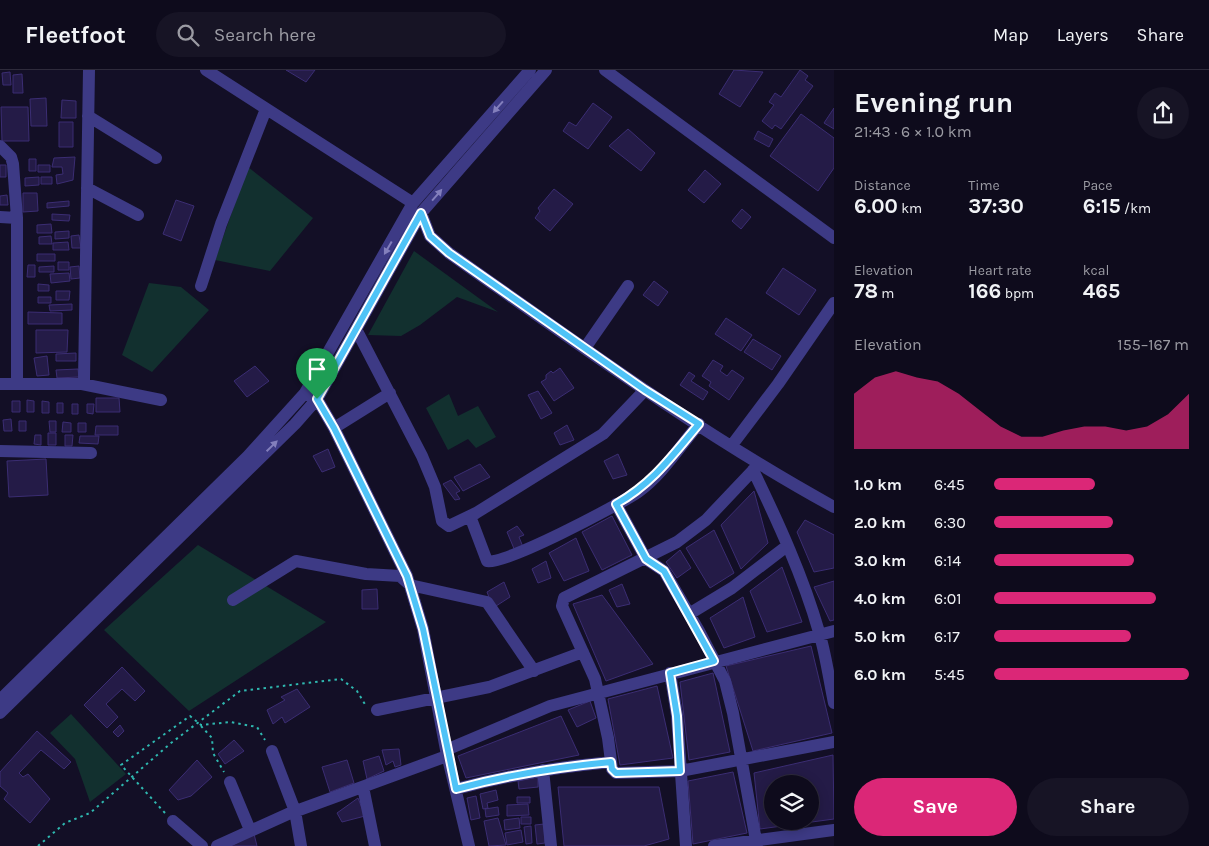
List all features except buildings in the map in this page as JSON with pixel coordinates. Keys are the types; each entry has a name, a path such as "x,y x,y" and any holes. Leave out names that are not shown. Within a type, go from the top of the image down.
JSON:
{"street":[{"path":"82,384 84,380 89,70"},
{"path":"206,70 417,208 430,236 449,253 645,390 732,445 756,467 834,507"},
{"path":"0,700 248,456 304,393 417,208 530,70"},
{"path":"0,713 294,424 317,399 356,329 417,208 546,70"},
{"path":"604,70 834,238"},
{"path":"201,286 221,224 266,109"},
{"path":"88,116 156,158"},
{"path":"0,146 11,157 13,164 17,218 17,384"},
{"path":"87,188 138,215"},
{"path":"0,217 17,218"},
{"path":"585,348 628,286"},
{"path":"732,445 778,384 834,303"},
{"path":"356,329 422,456 436,487 442,521 445,525 454,525 470,516 603,434 645,390"},
{"path":"0,384 77,386 82,384 161,400"},
{"path":"304,393 317,399 334,428 410,585 423,629 447,753 469,846"},
{"path":"334,428 390,394"},
{"path":"470,516 487,561 492,563 506,560 638,492 654,478 699,424"},
{"path":"0,451 91,453"},
{"path":"756,467 806,592 820,634 834,703"},
{"path":"756,467 706,520 677,542 562,600 562,606 599,692 612,769 616,773 680,771 834,742"},
{"path":"616,504 646,559 664,571 725,681 733,712 756,843"},
{"path":"689,614 732,588 787,546"},
{"path":"234,600 296,561 366,574 400,576 410,585 487,602 534,671"},
{"path":"217,846 295,811 363,787 447,753 550,706 714,661 834,631"},
{"path":"377,710 489,687 583,652"},
{"path":"670,673 677,716 686,846"},
{"path":"272,751 295,811 301,846"},
{"path":"456,789 490,780 543,770 611,762"},
{"path":"543,770 551,846"},
{"path":"230,782 250,830"},
{"path":"363,787 375,846"},
{"path":"173,821 202,846"},
{"path":"714,846 812,840 834,830"}],"path":[{"path":"38,846 65,823 90,813 198,723 240,691 341,679 357,691 369,712 377,710"},
{"path":"173,821 131,778 121,765 190,716 212,738 213,753 230,782"},
{"path":"198,723 201,725 230,722 257,727 272,751"}],"green space":[{"path":"248,167 313,218 270,271 215,260"},
{"path":"414,251 498,312 457,297 420,325 401,336 368,335"},
{"path":"149,283 181,287 209,310 152,372 122,355"},
{"path":"449,394 458,416 478,406 496,437 476,448 468,439 448,450 426,408"},
{"path":"198,545 326,622 189,711 104,630"},
{"path":"71,714 126,774 90,802 75,759 50,733"}],"route":[{"path":"421,213 430,236 449,253 645,390 699,424 654,478 638,492 616,504 646,559 664,571 714,661 670,673 677,716 680,771 616,773 612,769 611,762 543,770 490,780 456,789 446,750 423,629 407,576 334,428 317,399 421,213"}]}
